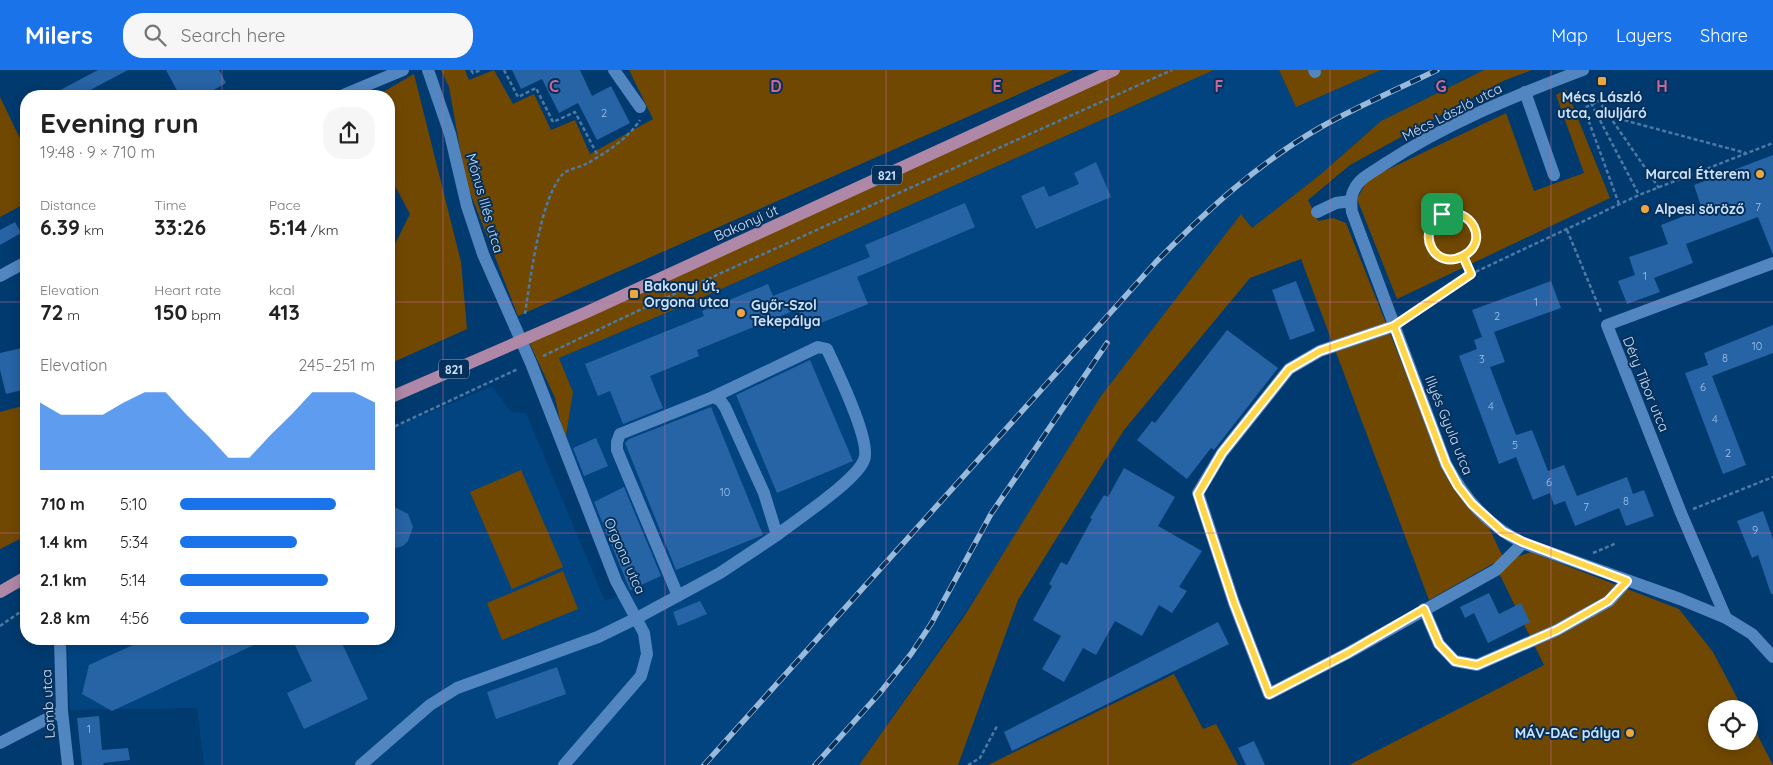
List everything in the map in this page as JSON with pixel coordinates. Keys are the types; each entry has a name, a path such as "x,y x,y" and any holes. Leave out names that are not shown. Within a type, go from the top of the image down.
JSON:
{"main road":[{"name":"Bakonyi út","path":"395,395 520,341 1114,70"},
{"path":"0,592 20,580"}],"street":[{"path":"355,90 403,70"},
{"name":"Mónus Illés utca","path":"428,70 450,134 467,206 483,254 520,341"},
{"path":"614,70 640,107"},
{"name":"Mécs László utca","path":"1351,201 1353,190 1360,181 1390,161 1458,122 1525,92 1584,70"},
{"path":"1525,92 1554,174"},
{"path":"1317,212 1336,203 1351,201"},
{"name":"Illyés Gyula utca","path":"1351,201 1356,224 1446,464 1458,486 1486,518 1503,532 1523,542 1680,599 1726,618 1752,634 1773,657"},
{"name":"Déry Tibor utca","path":"1726,618 1681,514 1607,325 1773,263"},
{"path":"0,276 20,265"},
{"path":"1394,326 1320,351 1289,369 1222,453 1198,494 1234,603 1269,694 1348,653 1496,570 1523,542"},
{"name":"Orgona utca","path":"520,341 616,581 644,633 647,654 641,676 564,765"},
{"path":"361,765 430,705 457,688 598,637 637,618 678,596 720,573 777,535 854,476 864,460 866,452 858,421 827,349 818,347 713,397 620,434 617,450 678,596"},
{"path":"713,397 720,400 725,407 764,493 777,535"},
{"path":"1424,609 1439,644 1444,650 1455,661 1477,665 1557,630 1608,601 1627,581"},
{"name":"Lomb utca","path":"60,645 62,711 68,765"},
{"path":"0,743 62,711"}],"path":[{"path":"472,70 473,74 481,70"},
{"path":"504,70 518,97 536,88 553,122 576,112 598,156"},
{"path":"395,426 650,305 1172,70"},
{"path":"1619,204 1584,108 1592,104 1599,102 1658,188"},
{"path":"1592,104 1639,196"},
{"path":"524,316 534,254 554,187 564,173 598,156 636,128 642,117 640,107"},
{"path":"1610,117 1747,153"},
{"path":"1394,326 1471,274 1619,204 1773,143"},
{"path":"1450,212 1465,215 1474,227 1475,242 1472,249 1463,256 1451,260 1444,258 1432,248 1428,232 1431,224 1442,214 1450,212"},
{"path":"1567,230 1607,325"},
{"path":"1463,256 1471,274"},
{"path":"1681,514 1773,477"},
{"path":"1575,562 1617,543"},
{"path":"0,626 20,612"},
{"path":"968,765 980,758 997,726"}],"shaded area":[{"path":"441,70 465,70 469,80 494,70 513,104 534,94 551,130 575,120 590,154 653,119 629,70 1073,70 518,316 466,182 449,87"},
{"path":"1113,70 1214,70 692,302 559,358 573,392 565,442 555,398 529,342"},
{"path":"1214,70 1279,70 1296,107 1381,70 1484,70 1381,121 1321,174 1251,229 1241,215 859,765 204,765 197,708 70,710 67,645 395,645 395,427 492,386 511,412 526,413 605,601 628,591 565,442 573,392 559,358 692,302"},
{"path":"1279,70 1381,70 1296,107"},
{"path":"1484,70 1532,70 1503,81 1350,165 1308,200 1318,221 1333,218 1346,223 1442,464 1476,501 1505,561 1531,552 1679,609 1713,652 1738,700 1708,700 1708,750 1758,750 1758,736 1773,765 1349,765 1544,665 1494,563 1429,600 1301,259 1250,278 1124,430 1018,600 958,765 859,765 965,615 1101,396 1241,214 1252,228 1321,174 1381,121"},
{"path":"414,74 461,262 467,329 395,361 395,244 410,214 395,186 395,90 386,90"},
{"path":"1566,89 1610,198 1397,299 1357,199 1368,179 1506,113 1534,191 1584,173 1556,95"},
{"path":"0,97 20,139 20,206 0,217"},
{"path":"20,407 20,539 0,549 0,412"},
{"path":"521,470 563,567 512,589 470,492"},
{"path":"563,571 578,609 502,640 487,603"},
{"path":"1174,674 1203,729 1216,724 1238,765 988,765"}],"building":[{"path":"98,70 128,70 90,90 60,90"},
{"path":"166,70 219,70 226,83 214,90 177,90"},
{"path":"512,70 580,70 592,96 611,86 630,123 597,140 578,103 559,113 542,79 521,89"},
{"path":"1773,155 1773,255 1758,217 1686,244 1693,263 1654,278 1660,292 1627,304 1618,281 1635,275 1629,257 1668,244 1661,225 1702,209 1694,185"},
{"path":"1096,162 1111,197 1036,229 1021,196 1044,186 1049,197 1079,184 1074,173"},
{"path":"965,203 975,227 857,277 868,304 806,329 798,309 697,350 699,356 650,376 663,408 623,424 610,391 598,396 585,364 704,316 702,311 768,284 773,296 870,257 865,245"},
{"path":"15,222 20,234 0,245 0,230"},
{"path":"1296,281 1315,331 1290,340 1272,290"},
{"path":"1551,281 1561,308 1494,332 1505,362 1490,367 1516,435 1532,430 1548,471 1564,465 1577,496 1627,477 1633,494 1644,490 1654,516 1626,526 1619,508 1575,526 1565,501 1554,505 1550,493 1533,500 1516,457 1499,464 1459,356 1477,349 1474,340 1482,337 1472,310"},
{"path":"1773,325 1773,353 1712,376 1746,465 1723,474 1685,373 1708,365 1704,353"},
{"path":"1227,330 1278,368 1214,450 1211,448 1187,479 1137,440 1152,421 1155,423"},
{"path":"20,348 20,390 6,394 0,370 0,353"},
{"path":"810,360 853,461 777,493 736,395"},
{"path":"711,407 763,535 676,570 625,443 629,439"},
{"path":"596,438 608,466 584,476 573,448"},
{"path":"1124,468 1175,497 1158,526 1202,551 1179,587 1187,591 1172,613 1159,605 1142,636 1115,621 1096,655 1083,648 1064,682 1042,669 1061,636 1033,620 1052,586 1049,584 1061,562 1067,565 1092,519 1090,518 1104,495 1108,497"},
{"path":"624,487 661,576 630,590 594,502"},
{"path":"395,507 408,514 413,527 408,541 403,546 395,548"},
{"path":"1763,511 1773,539 1773,594 1771,594 1758,555 1752,558 1737,521"},
{"path":"1489,593 1499,614 1521,603 1530,622 1488,643 1474,613 1465,618 1460,607"},
{"path":"700,601 707,614 678,626 673,612"},
{"path":"1218,622 1229,644 1012,751 1004,732"},
{"path":"133,645 254,645 112,711 82,694 89,665"},
{"path":"295,645 343,645 368,699 304,729 287,693 312,681"},
{"path":"557,667 566,694 496,719 487,692"},
{"path":"99,716 102,750 128,748 130,760 103,763 104,765 82,765 77,718"},
{"path":"1254,741 1265,765 1246,765 1238,748"}],"railway":[{"path":"704,765 1156,262 1194,224 1254,172 1298,141 1349,112 1437,70"},
{"path":"815,765 879,694 911,654 931,624 991,514 1107,343"}],"place":[{"name":"Mécs László utca, aluljáró","path":"1602,81"},
{"name":"Marcal Étterem","path":"1760,174"},
{"name":"Alpesi söröző","path":"1645,209"},
{"name":"Bakonyi út, Orgona utca","path":"634,294"},
{"name":"Győr-Szol Tekepálya","path":"741,313"},
{"name":"MÁV-DAC pálya","path":"1630,733"}],"route":[{"path":"1442,214 1431,224 1428,240 1437,254 1444,258 1451,260 1463,256 1471,274 1432,300 1394,326 1446,464 1458,486 1472,504 1503,532 1523,542 1627,581 1608,601 1557,630 1477,665 1455,661 1439,644 1424,609 1348,653 1269,694 1234,603 1198,494 1222,453 1263,399 1289,369 1320,351 1394,326 1471,274 1463,256 1472,249 1475,242 1476,234 1474,227 1465,215 1457,212 1442,214"}]}
